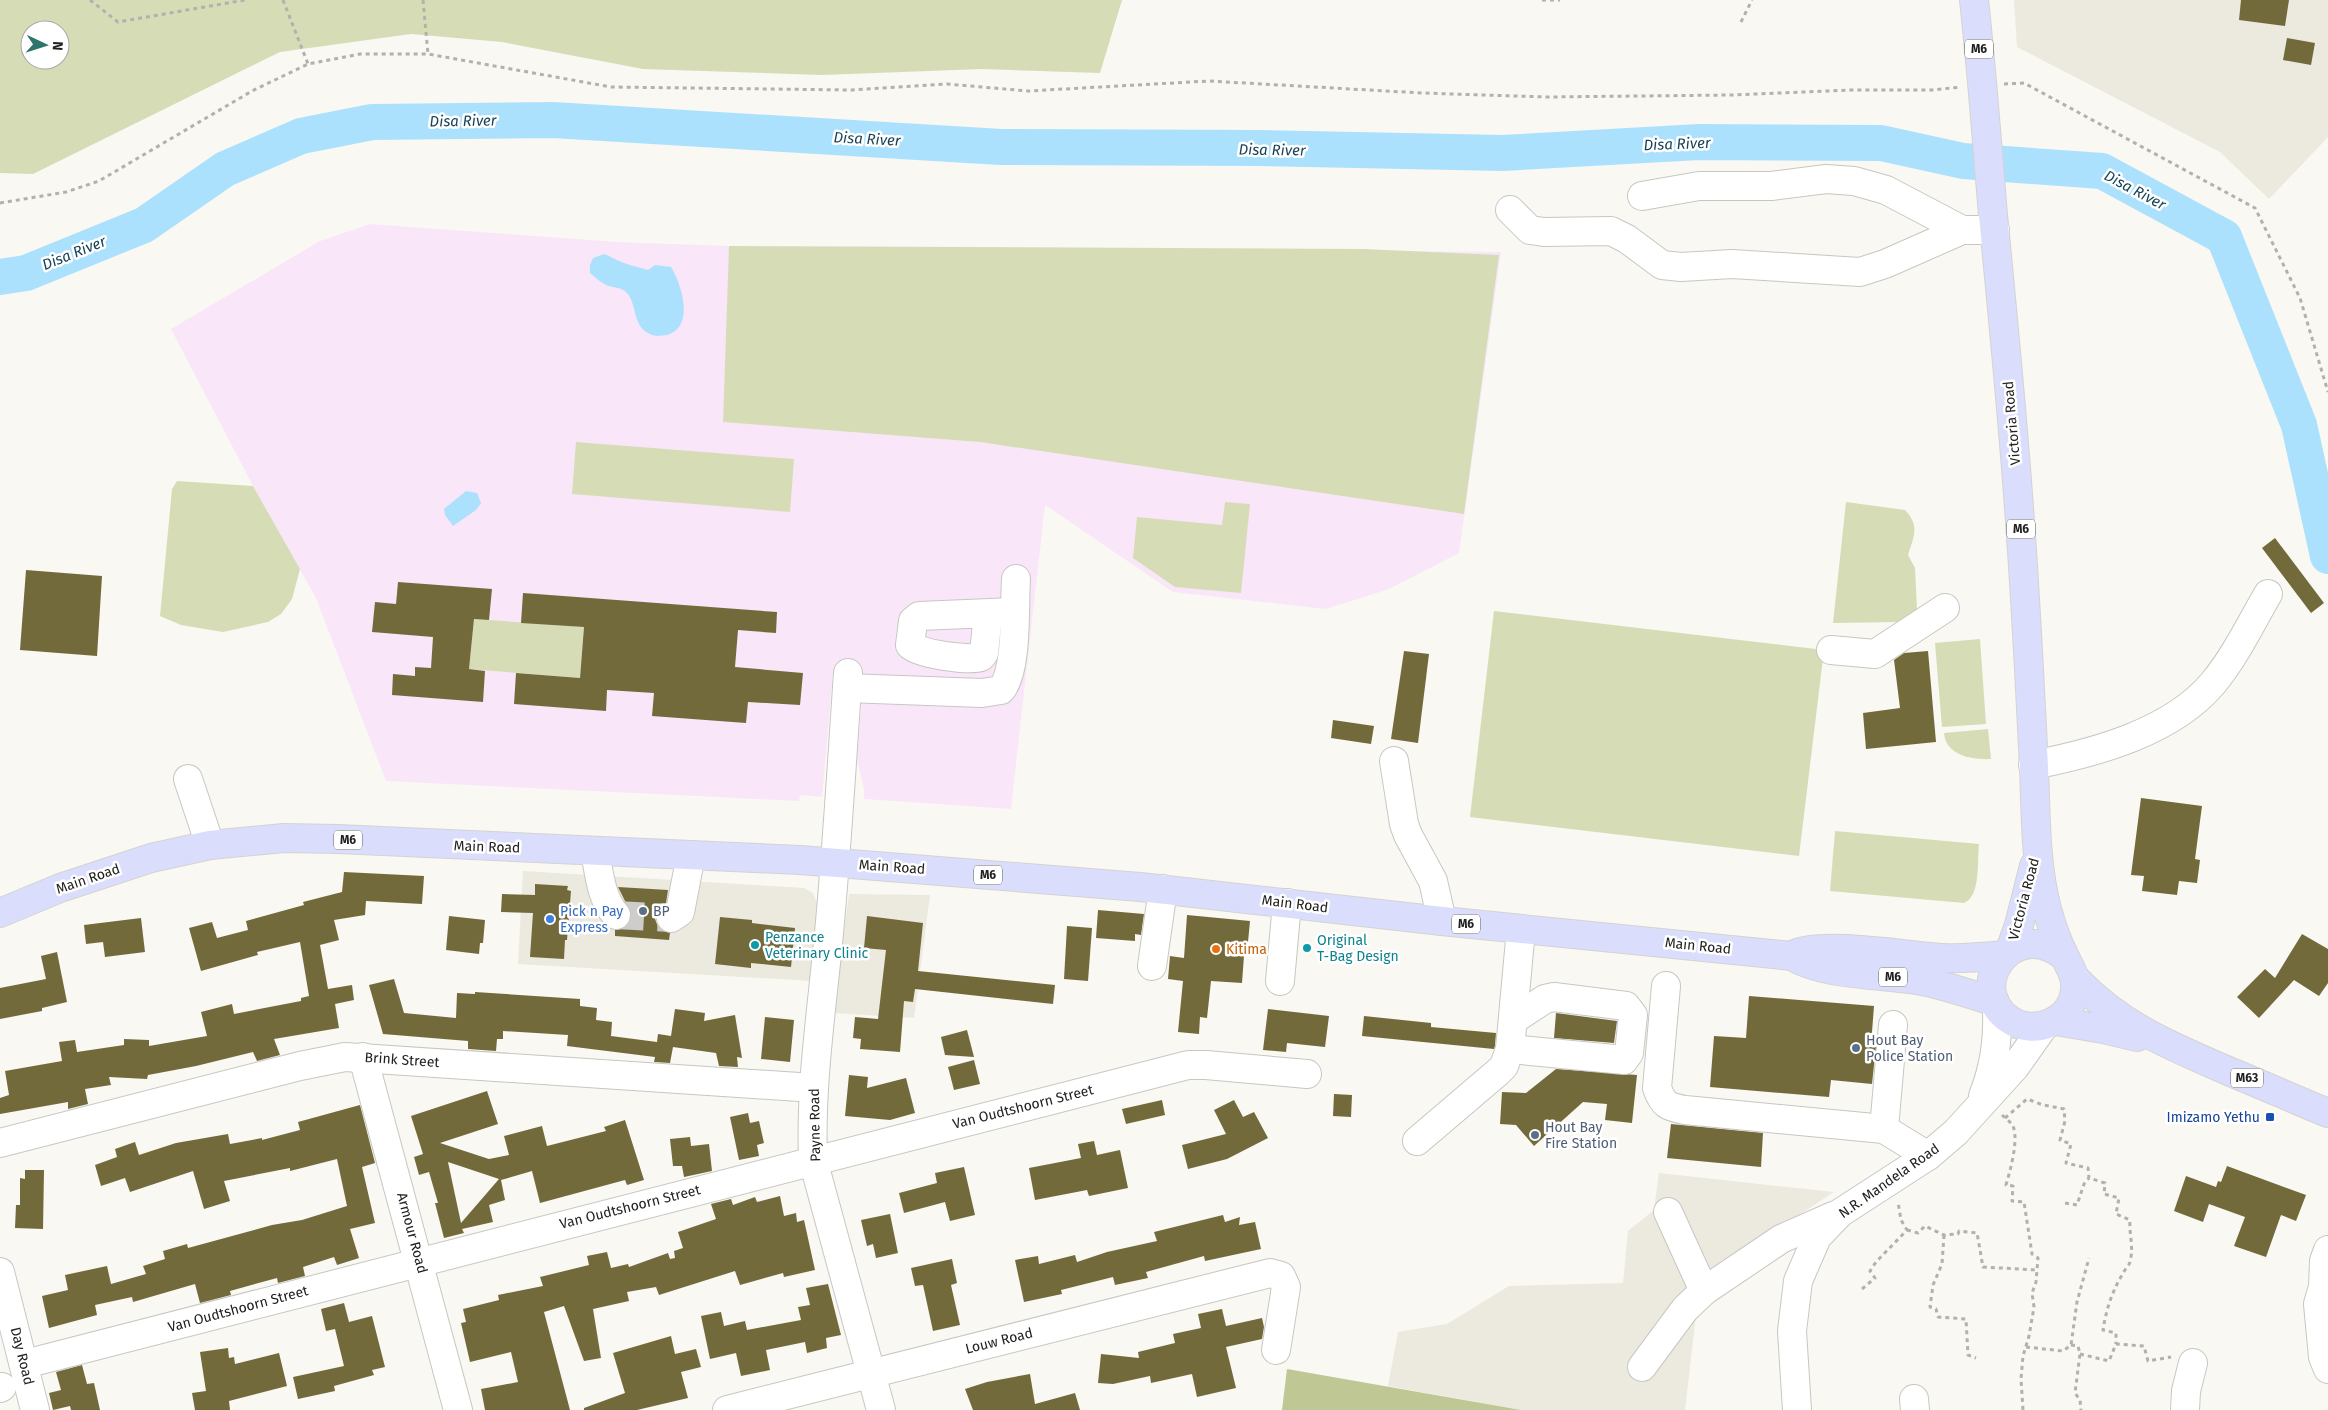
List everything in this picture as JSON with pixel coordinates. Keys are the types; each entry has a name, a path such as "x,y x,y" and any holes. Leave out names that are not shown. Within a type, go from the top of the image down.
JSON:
{"main road":[{"name":"Victoria Road","path":"1974,0 1984,91 2020,522 2037,847 2047,909 2070,967"},
{"name":"Main Road","path":"0,913 60,888 151,858 210,845 284,838 691,855 836,863 1163,889 1442,921 1792,956 1802,963 1832,969 1920,981 1996,1005"},
{"name":"Victoria Road","path":"1996,1005 1992,986 1995,969 2007,953 2028,893 2037,847"},
{"name":"Victoria Road","path":"2007,953 2027,944 2044,944 2056,949 2070,967"},
{"name":"Main Road","path":"1792,956 1805,949 1945,958 2007,953"},
{"path":"2050,1023 2068,1010 2074,994 2070,967"},
{"name":"M63","path":"2070,967 2094,998 2111,1012 2165,1044 2328,1113"},
{"name":"M6","path":"1996,1005 2010,1020 2026,1027 2050,1023"},
{"name":"M63","path":"2050,1023 2103,1029 2165,1044"}],"street":[{"path":"1642,196 1699,186 1771,186 1826,179 1854,181 1886,190 1962,230"},
{"path":"1510,210 1530,230 1544,232 1611,232 1627,239 1662,265 1681,267 1732,264 1860,272 1885,264 1962,230 1994,221"},
{"name":"Payne Road","path":"881,1410 813,1160 814,1088 836,863 848,680 982,693 994,693 1001,690 1008,678 1014,641 1001,613 1016,579"},
{"path":"2033,765 2061,760 2143,733 2194,702 2226,666 2268,594"},
{"path":"1831,650 1875,654 1945,608"},
{"path":"1394,761 1404,824 1408,835 1434,881 1442,921"},
{"path":"188,779 210,845"},
{"path":"595,851 604,896 609,908 616,915"},
{"path":"671,918 680,912 691,855"},
{"path":"1152,966 1163,889"},
{"path":"1280,981 1287,904"},
{"path":"1417,1141 1504,1066 1510,1049 1520,929"},
{"path":"1666,986 1657,1088 1661,1101 1672,1108 1685,1110 1884,1128 1928,1156"},
{"path":"1510,1049 1624,1060 1629,1053 1633,1015 1626,1006 1561,996 1545,999 1512,1020"},
{"name":"N.R. Mandela Road","path":"1979,1104 1991,1074 1998,1038 1996,1005"},
{"name":"N.R. Mandela Road","path":"1797,1410 1792,1331 1798,1281 1808,1253 1817,1237 1840,1213 1928,1156 1956,1132 1979,1104 2015,1067 2050,1023"},
{"path":"1884,1128 1893,1025"},
{"name":"Brink Street","path":"0,1144 330,1059 363,1057 814,1088"},
{"name":"Armour Road","path":"363,1057 420,1262 458,1410"},
{"name":"Van Oudtshoorn Street","path":"24,1364 1188,1065 1238,1067 1308,1074"},
{"path":"1668,1212 1704,1291"},
{"path":"1642,1367 1685,1309 1704,1291 1781,1239 1840,1213"},
{"path":"2328,1250 2324,1261 2322,1287 2318,1304 2324,1333 2323,1357 2328,1369"},
{"name":"Day Road","path":"0,1272 35,1410"},
{"name":"Louw Road","path":"728,1410 1270,1273 1280,1276 1286,1287 1276,1350"},
{"path":"2185,1410 2186,1391 2192,1363"}],"path":[{"path":"90,0 118,22 245,0"},
{"path":"283,0 308,64"},
{"path":"423,0 428,54"},
{"path":"1542,0 1560,0"},
{"path":"1741,22 1752,0"},
{"path":"0,203 66,192 99,181 252,91 308,64 360,54 428,54 611,86 852,90 948,84 1028,91 1209,81 1422,93 1556,96 1732,95 1852,90 1984,91 2024,83 2254,208 2300,298 2328,392"},
{"path":"2023,1410 2021,1379 2034,1307 2032,1293 2038,1270 2038,1258 2032,1254 2024,1202 2012,1201 2013,1186 2006,1186 2013,1156 2014,1138 2013,1126 2005,1118 2027,1099 2042,1106 2064,1109 2065,1121 2060,1140 2072,1144 2066,1162 2088,1168 2089,1178 2084,1184 2077,1205 2065,1203"},
{"path":"2080,1354 2109,1361 2116,1344 2116,1333 2104,1330 2111,1297 2123,1272 2130,1264 2134,1245 2128,1229 2130,1220 2116,1214 2119,1198 2104,1194 2105,1183 2089,1178"},
{"path":"1891,1180 1901,1220 1907,1230 1918,1233 1925,1226 1944,1235 1958,1234 1959,1231 1977,1233 1983,1267 2038,1270"},
{"path":"1862,1289 1875,1278 1870,1271 1876,1262 1907,1230"},
{"path":"1944,1235 1942,1264 1933,1285 1930,1307 1936,1309 1938,1317 1966,1320 1968,1354 1976,1358"},
{"path":"2026,1347 2063,1352 2070,1345 2076,1302 2089,1258"},
{"path":"2116,1344 2144,1346 2148,1361 2174,1356 2192,1363"},
{"path":"2070,1345 2078,1346 2080,1354 2074,1393 2080,1400 2081,1410"}],"shaded area":[{"path":"2014,0 2328,0 2328,137 2269,199 2220,152 2017,47"},
{"path":"370,224 617,242 729,246 1501,252 1459,553 1389,589 1326,609 1173,592 1045,505 1011,809 864,799 864,789 857,759 864,674 833,672 822,797 800,795 799,801 386,781 316,598 253,486 171,329 320,241"},
{"path":"523,871 804,888 813,893 819,909 813,981 518,964"},
{"path":"849,894 930,895 914,1018 833,1013"},
{"path":"1659,1173 1834,1192 1743,1252 1696,1315 1685,1410 1521,1410 1388,1386 1398,1332 1447,1324 1509,1286 1623,1283 1628,1231 1654,1210"}],"green space":[{"path":"0,0 1122,0 1100,73 982,69 822,75 643,69 502,42 411,34 280,52 33,174 0,173"},
{"path":"729,246 1363,249 1499,255 1464,514 980,442 723,422"},
{"path":"576,442 794,459 790,512 572,494"},
{"path":"177,481 253,486 300,569 292,599 281,614 268,622 223,632 181,625 160,616 172,489"},
{"path":"1225,502 1250,504 1241,593 1175,587 1133,558 1137,517 1222,525"},
{"path":"1846,502 1905,510 1913,521 1914,531 1908,555 1915,568 1917,610 1899,622 1833,623"},
{"path":"1494,611 1824,650 1799,856 1470,817"},
{"path":"474,619 584,627 580,678 469,669"},
{"path":"1980,639 1986,724 1942,727 1935,643"},
{"path":"1988,729 1991,759 1976,759 1955,752 1946,741 1944,733"},
{"path":"1835,831 1979,844 1976,886 1969,899 1964,903 1830,891"},
{"path":"1287,1369 1521,1410 1282,1410"}],"water":[{"path":"604,254 648,270 655,265 671,267 679,283 684,304 684,314 676,330 667,335 655,336 643,329 639,324 627,293 606,285 590,273 590,265 593,258"},
{"path":"466,491 477,493 481,503 476,510 453,526 445,515 444,509"}],"building":[{"path":"2241,0 2289,0 2285,26 2239,20"},
{"path":"2287,38 2315,43 2311,65 2283,60"},
{"path":"2275,538 2324,603 2311,613 2262,548"},
{"path":"26,570 102,576 97,656 20,650"},
{"path":"398,582 492,589 489,620 474,619 469,669 485,671 483,702 392,695 393,674 415,676 415,667 431,668 433,637 372,632 375,602 396,604"},
{"path":"523,593 777,612 776,633 738,630 735,667 803,673 800,705 748,702 746,723 652,716 654,693 607,690 606,711 514,704 516,673 580,678 584,627 521,623"},
{"path":"1404,651 1429,654 1418,743 1391,739"},
{"path":"1928,651 1936,742 1866,749 1863,713 1900,708 1894,660 1904,653"},
{"path":"1333,720 1374,726 1371,744 1331,738"},
{"path":"2141,798 2202,806 2195,859 2200,860 2197,883 2179,881 2177,895 2142,891 2144,876 2131,875"},
{"path":"344,872 424,876 422,904 366,901 365,915 334,920 339,940 320,945 328,989 352,985 354,1000 335,1004 339,1028 274,1039 280,1055 257,1061 253,1052 148,1075 147,1079 109,1077 111,1085 85,1089 88,1104 68,1109 68,1102 0,1114 0,1098 9,1095 5,1071 62,1061 59,1042 75,1040 77,1052 124,1045 124,1039 149,1040 149,1046 207,1036 201,1012 232,1004 234,1014 301,1001 301,998 309,996 300,942 257,952 258,955 201,971 189,928 212,922 217,938 248,930 246,921 304,905 303,902 342,892"},
{"path":"535,884 568,886 567,890 571,891 564,959 530,957 533,913 501,912 502,894 535,895"},
{"path":"618,887 668,890 666,903 657,911 655,919 658,927 670,933 669,940 615,936 615,930 625,928 630,921 631,913"},
{"path":"1098,910 1144,914 1141,935 1135,934 1135,941 1096,938"},
{"path":"1187,915 1250,921 1248,942 1245,942 1242,983 1211,981 1207,1018 1200,1017 1199,1034 1178,1032 1183,981 1168,979 1170,956 1184,958"},
{"path":"449,916 485,920 483,943 480,943 479,954 446,950"},
{"path":"867,916 923,923 918,971 1055,985 1053,1004 915,989 913,1002 904,1001 900,1052 860,1049 861,1039 853,1038 855,1017 878,1019 886,950 864,948"},
{"name":"Penzance Veterinary Clinic","path":"720,917 752,920 752,923 795,928 791,967 751,963 751,968 715,964"},
{"path":"141,918 145,952 105,957 103,942 86,944 84,925"},
{"path":"1067,926 1092,928 1088,981 1064,979"},
{"path":"2302,934 2328,949 2328,983 2319,996 2294,980 2259,1018 2237,997 2265,969 2275,978"},
{"path":"57,952 67,1002 42,1008 42,1011 0,1019 0,988 46,979 41,956"},
{"path":"394,979 404,1013 456,1018 457,993 475,994 475,992 580,999 580,1006 597,1008 596,1020 612,1022 611,1036 657,1042 658,1034 671,1036 675,1009 705,1013 704,1021 735,1015 742,1058 737,1057 738,1067 719,1066 716,1053 673,1047 670,1063 654,1062 655,1057 567,1046 568,1035 503,1031 503,1039 497,1039 496,1051 468,1049 468,1041 383,1034 369,985"},
{"name":"Hout Bay Police Station","path":"1749,996 1874,1006 1871,1045 1876,1046 1872,1084 1831,1080 1829,1097 1710,1087 1714,1036 1746,1038"},
{"path":"1268,1009 1329,1016 1325,1047 1287,1043 1286,1052 1263,1050"},
{"path":"1556,1013 1617,1021 1614,1043 1554,1038"},
{"path":"1364,1016 1431,1023 1431,1027 1496,1033 1495,1046 1494,1049 1362,1036"},
{"path":"765,1017 794,1020 790,1062 761,1059"},
{"path":"967,1030 974,1057 945,1055 941,1037"},
{"path":"974,1060 980,1084 954,1090 948,1067"},
{"name":"Hout Bay Fire Station","path":"1556,1069 1637,1075 1632,1123 1605,1120 1607,1104 1583,1102 1534,1146 1516,1125 1500,1124 1502,1092 1526,1093"},
{"path":"849,1075 868,1077 867,1088 906,1078 915,1113 890,1120 845,1116"},
{"path":"487,1091 498,1124 440,1143 489,1159 509,1155 504,1136 542,1126 547,1146 606,1131 604,1127 625,1120 644,1180 627,1185 625,1180 540,1203 532,1171 501,1180 505,1200 489,1205 493,1222 462,1229 464,1233 444,1238 435,1203 438,1203 429,1172 419,1175 414,1157 423,1154 411,1116","holes":["448,1162 499,1179 461,1223"]},
{"path":"1334,1094 1352,1095 1351,1117 1333,1116"},
{"path":"1162,1100 1165,1115 1126,1124 1122,1109"},
{"path":"1234,1100 1243,1117 1254,1112 1268,1138 1227,1159 1188,1169 1182,1145 1226,1134 1214,1110"},
{"path":"360,1105 375,1163 362,1167 375,1223 350,1229 359,1258 337,1265 334,1257 303,1267 305,1276 278,1283 277,1278 230,1291 231,1295 200,1303 195,1284 133,1302 132,1297 95,1305 97,1315 49,1328 42,1296 68,1290 65,1275 107,1266 111,1284 146,1274 143,1266 165,1259 163,1251 187,1244 188,1248 272,1225 302,1220 347,1206 337,1159 290,1171 290,1168 224,1181 230,1201 204,1209 193,1171 130,1192 125,1178 101,1186 95,1165 117,1157 115,1149 135,1142 139,1155 176,1143 228,1134 230,1144 262,1138 262,1140 300,1130 298,1122"},
{"path":"748,1113 750,1123 759,1121 764,1143 757,1145 759,1156 739,1160 730,1117"},
{"path":"1671,1124 1763,1133 1761,1167 1667,1158"},
{"path":"690,1137 691,1146 709,1144 712,1171 684,1177 682,1166 673,1166 670,1139"},
{"path":"1094,1141 1097,1155 1120,1150 1128,1188 1089,1196 1087,1190 1035,1200 1029,1168 1081,1158 1078,1144"},
{"path":"2227,1166 2306,1195 2296,1221 2281,1215 2266,1257 2234,1246 2245,1217 2209,1204 2203,1222 2174,1211 2186,1176 2216,1187 2218,1181 2221,1182"},
{"path":"964,1167 975,1215 950,1221 945,1202 904,1213 899,1193 937,1183 935,1173"},
{"path":"25,1170 44,1170 43,1229 15,1228 16,1205 20,1205 20,1178 25,1179"},
{"path":"780,1196 784,1216 796,1213 797,1222 804,1220 815,1270 784,1277 783,1273 740,1285 735,1271 659,1295 656,1287 627,1292 629,1301 593,1309 601,1358 584,1361 564,1306 544,1312 570,1410 485,1410 481,1389 518,1382 511,1352 470,1362 461,1323 466,1322 463,1309 499,1300 498,1295 543,1286 540,1277 589,1265 587,1256 607,1252 611,1268 628,1264 629,1267 668,1253 670,1259 675,1258 674,1251 683,1248 678,1232 716,1219 711,1204 731,1199 733,1205 755,1197 757,1202"},
{"path":"890,1214 898,1253 876,1258 873,1244 867,1246 861,1220"},
{"path":"1223,1215 1225,1222 1240,1217 1239,1225 1255,1222 1261,1249 1205,1261 1204,1256 1146,1272 1148,1278 1115,1285 1113,1277 1061,1290 1062,1294 1024,1302 1015,1260 1038,1256 1039,1264 1075,1255 1077,1262 1107,1252 1157,1241 1154,1232"},
{"path":"952,1259 957,1283 951,1285 960,1325 933,1331 923,1285 915,1286 911,1268"},
{"path":"828,1284 841,1335 826,1338 827,1348 807,1353 805,1342 766,1350 770,1370 741,1376 736,1353 710,1359 701,1316 721,1312 724,1326 745,1321 747,1330 801,1320 798,1307 810,1305 806,1288"},
{"path":"344,1303 349,1322 372,1316 385,1367 372,1370 374,1375 334,1386 335,1391 298,1399 293,1377 344,1366 335,1329 326,1331 321,1309"},
{"path":"1222,1309 1226,1326 1262,1318 1264,1327 1262,1339 1226,1347 1236,1388 1197,1397 1192,1374 1151,1383 1150,1376 1113,1384 1098,1383 1101,1354 1139,1358 1138,1352 1175,1343 1173,1334 1201,1328 1198,1314"},
{"path":"671,1336 675,1354 696,1349 701,1367 681,1372 688,1398 637,1410 584,1410 584,1408 625,1393 613,1353"},
{"path":"228,1348 229,1358 234,1357 235,1364 279,1353 287,1386 229,1401 230,1410 195,1410 192,1393 206,1391 200,1352"},
{"path":"82,1365 87,1384 94,1383 100,1410 71,1410 70,1406 53,1410 49,1393 61,1390 56,1372"},
{"path":"1030,1374 1035,1404 1075,1393 1080,1410 973,1410 965,1389 987,1382"}],"waterway":[{"name":"Disa River","path":"0,277 26,273 144,225 225,169 301,136 372,122 553,120 1001,147 1262,148 1503,153 1699,142 1881,143 1963,161 2102,171 2224,237 2299,425 2328,556"}],"tunnel":[{"path":"616,915 671,918"}],"place":[{"name":"BP","path":"643,911"},
{"name":"Pick n Pay Express","path":"550,919"},
{"name":"Penzance Veterinary Clinic","path":"755,945"},
{"name":"Original T-Bag Design","path":"1307,948"},
{"name":"Kitima","path":"1216,949"},
{"name":"Hout Bay Police Station","path":"1856,1048"},
{"name":"Imizamo Yethu","path":"2270,1117"},
{"name":"Hout Bay Fire Station","path":"1535,1135"}]}
